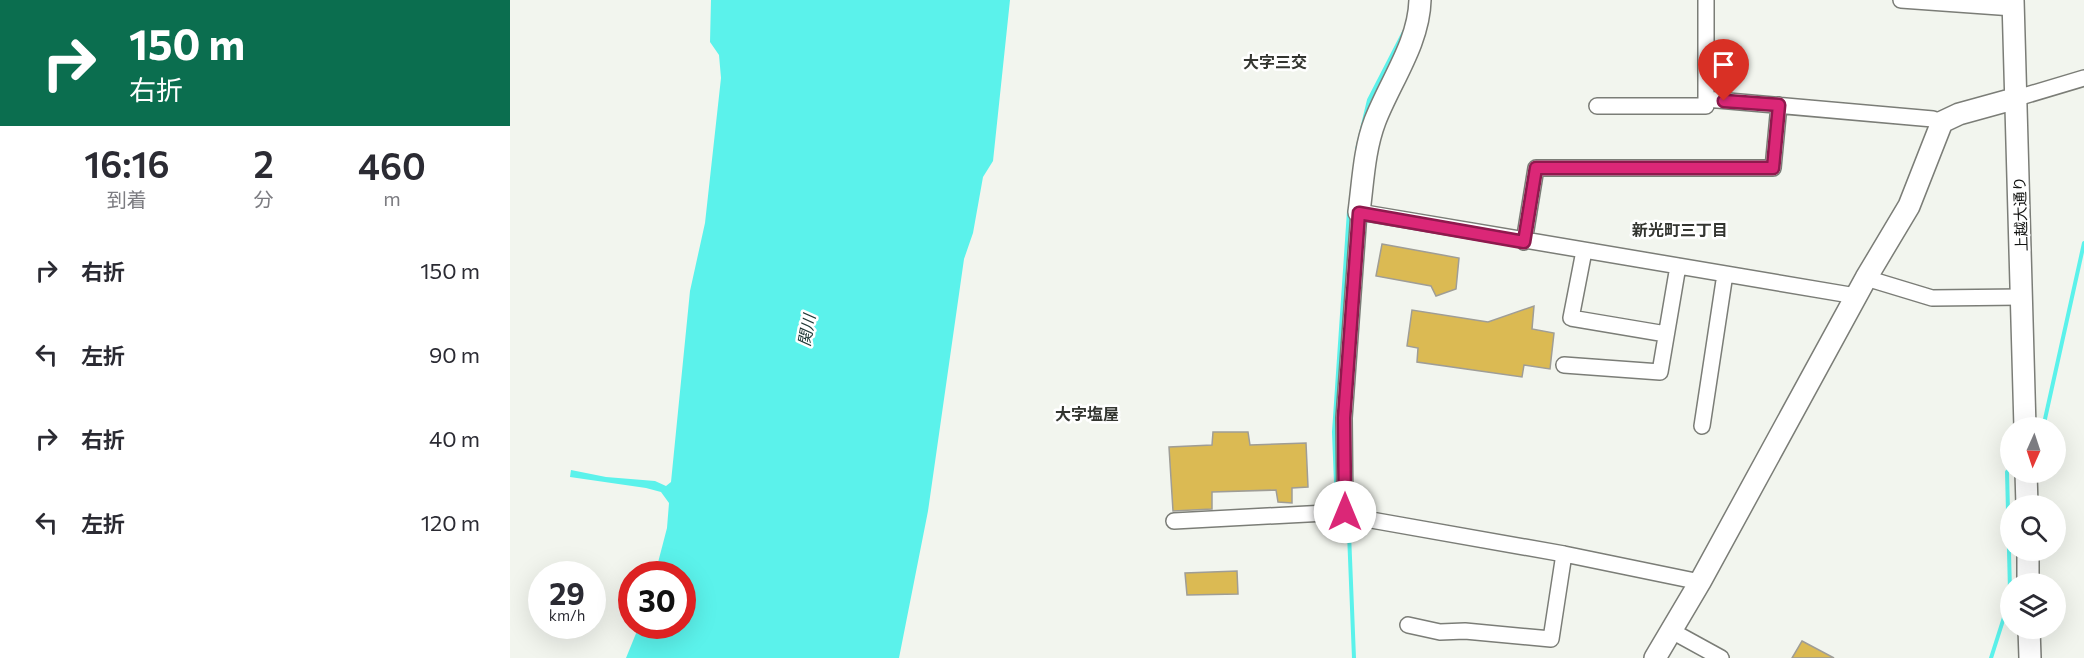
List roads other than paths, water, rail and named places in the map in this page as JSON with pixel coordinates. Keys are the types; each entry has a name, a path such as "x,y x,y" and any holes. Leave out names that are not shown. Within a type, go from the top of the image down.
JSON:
{"street":[{"path":"1345,512 1344,418 1359,213 1368,145 1374,123 1410,44 1418,21 1420,0"},
{"path":"1597,106 1706,106 1706,0"},
{"path":"1901,0 2013,4"},
{"name":"上越大通り","path":"2013,4 2025,417"},
{"path":"1655,658 1700,582 1861,287 1909,206 1942,122 1959,114 2084,78"},
{"path":"1706,99 1933,119 1942,122"},
{"path":"1524,242 1536,168 1773,168 1779,105"},
{"path":"1359,213 1725,274 1861,287 1932,298 2022,297"},
{"path":"1584,251 1571,318 1666,334"},
{"path":"1564,364 1659,372 1678,266"},
{"path":"1702,426 1725,274"},
{"path":"1174,521 1345,512 1360,518 1564,554 1700,582"},
{"path":"1408,625 1440,632 1465,631 1551,639 1564,554"},
{"path":"1670,630 1721,658"},
{"path":"2029,639 2030,658"}],"water":[{"name":"関川","path":"711,0 1010,0 993,161 983,177 973,233 964,259 928,511 899,658 626,658 634,639 696,639 696,561 658,561 667,528 669,503 661,492 570,477 571,470 606,477 655,481 666,486 671,482 690,291 705,223 721,78 719,55 710,42"}],"waterway":[{"path":"1357,150 1369,100 1404,32"},
{"path":"1337,509 1334,432 1349,211"},
{"path":"2045,417 2084,243"},
{"path":"1991,658 2010,591 2007,483"},
{"path":"1340,515 1349,533 1354,658"}],"district":[{"name":"大字三交","path":"1275,61"},
{"name":"新光町三丁目","path":"1680,229"},
{"name":"大字塩屋","path":"1087,413"}]}
